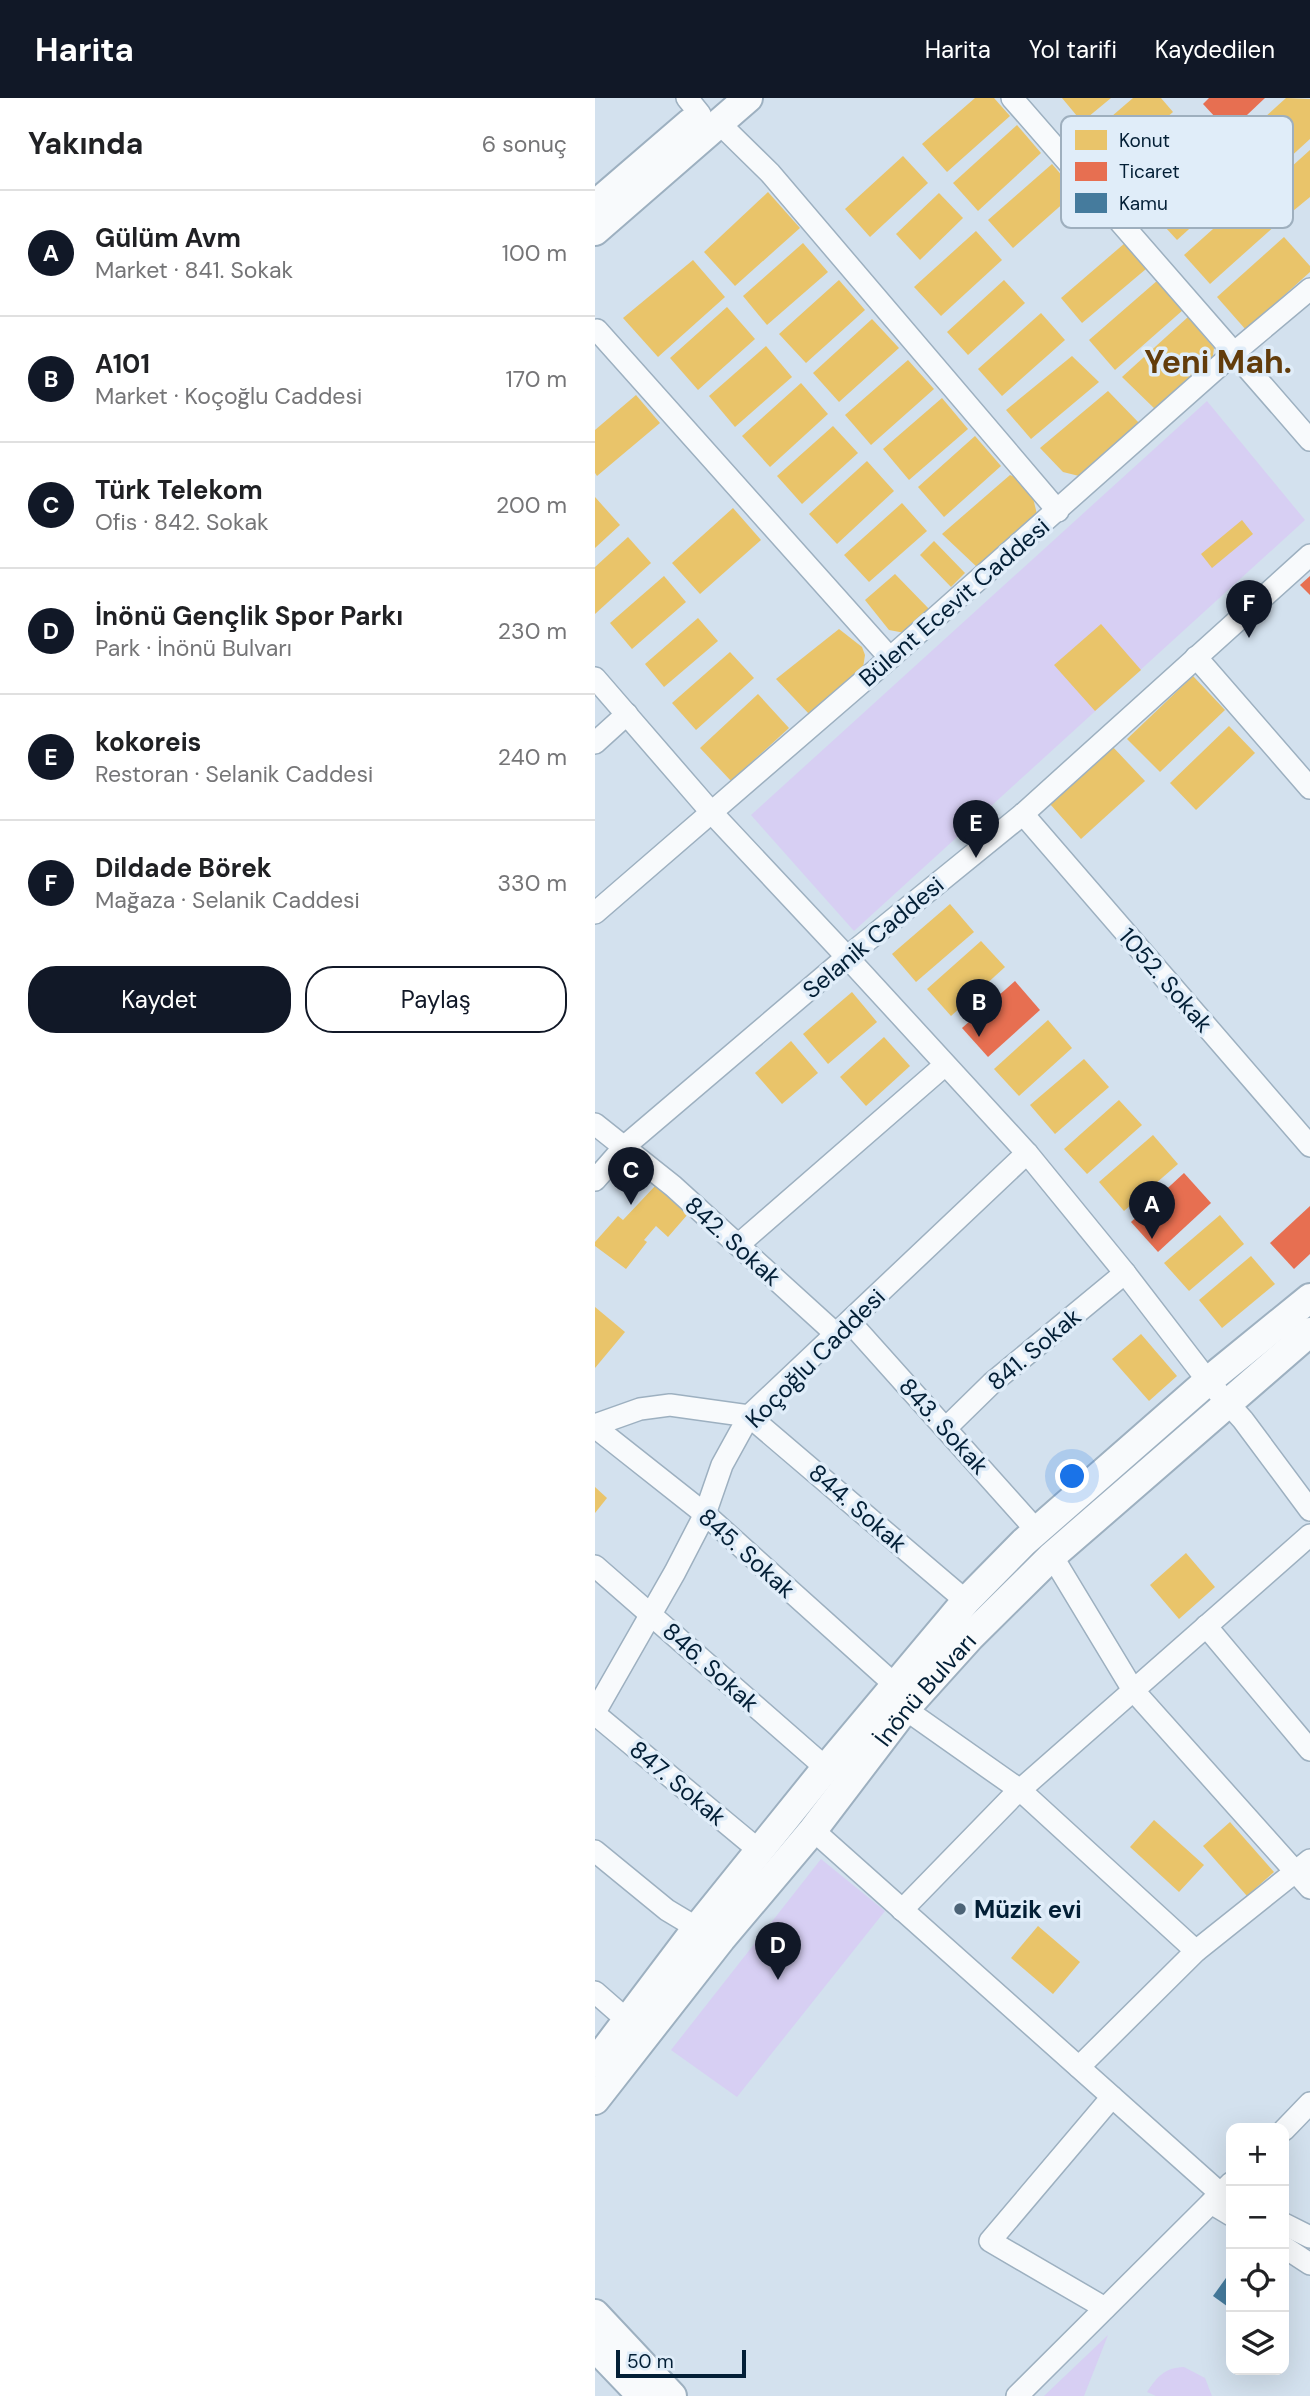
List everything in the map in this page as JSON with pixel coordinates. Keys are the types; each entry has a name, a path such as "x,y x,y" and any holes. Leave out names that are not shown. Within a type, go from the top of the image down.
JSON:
{"main road":[{"path":"595,205 706,108 748,98"},
{"path":"595,231 706,108"},
{"name":"İnönü Bulvarı","path":"595,2100 721,1940 813,1830 966,1601 1037,1531 1208,1381 1310,1297"},
{"name":"İnönü Bulvarı","path":"595,2063 698,1928 826,1768 900,1697 970,1637 1052,1556 1310,1332"},
{"path":"595,2315 672,2396"},
{"path":"595,2347 642,2396"}],"street":[{"path":"1012,98 1061,154"},
{"path":"706,108 770,173 1058,510"},
{"path":"1126,228 1310,440"},
{"name":"Bülent Ecevit Caddesi","path":"595,913 1310,289"},
{"path":"597,330 890,658"},
{"name":"Selanik Caddesi","path":"595,1180 625,1146 847,957 1023,814 1310,555"},
{"path":"1196,657 1310,788"},
{"path":"595,678 712,813 1027,1153 1125,1273 1208,1381 1243,1420 1310,1510"},
{"path":"595,743 627,714"},
{"name":"1052. Sokak","path":"1023,814 1310,1146"},
{"path":"738,1245 944,1065"},
{"name":"842. Sokak","path":"595,1124 625,1146 738,1245 844,1328"},
{"name":"Koçoğlu Caddesi","path":"595,1713 675,1572 705,1514 722,1465 749,1416 1027,1153"},
{"name":"841. Sokak","path":"946,1428 992,1383 1125,1273"},
{"name":"843. Sokak","path":"844,1328 946,1428 1037,1531"},
{"path":"595,1426 640,1409 670,1405 749,1416"},
{"name":"844. Sokak","path":"749,1416 966,1601"},
{"name":"845. Sokak","path":"595,1426 705,1514 900,1697 1020,1790 1196,1951"},
{"path":"902,1910 1020,1790 1310,1535"},
{"path":"1052,1556 1133,1690 1305,1873 1196,1951 1079,2067"},
{"name":"846. Sokak","path":"595,1566 651,1612 826,1768"},
{"path":"1206,1626 1310,1751"},
{"name":"847. Sokak","path":"595,1713 761,1852"},
{"path":"813,1830 1221,2193 1017,2396"},
{"path":"595,1851 667,1910 698,1928"},
{"path":"595,1992 627,2020"},
{"path":"1105,2308 990,2241 1112,2097"},
{"path":"1289,2125 1310,2103"},
{"path":"1289,2226 1310,2237"},
{"path":"1287,2249 1310,2264"}],"shaded area":[{"path":"1207,401 1305,520 854,931 751,815"},
{"path":"821,1859 885,1911 737,2097 671,2050"},
{"path":"1108,2335 1084,2396 1044,2396"},
{"path":"1184,2367 1205,2378 1212,2396 1156,2396 1147,2392 1162,2374"}],"building: Konut":[{"path":"975,98 994,98 1010,116 947,172 922,144"},
{"path":"1062,98 1111,98 1089,116 1077,116"},
{"path":"1133,98 1161,98 1173,112 1168,116 1112,116"},
{"path":"1286,98 1310,99 1310,139 1293,154 1293,116 1266,116"},
{"path":"1017,125 1041,153 978,211 953,183"},
{"path":"1310,150 1310,197 1293,211 1293,165"},
{"path":"903,156 928,183 870,237 845,209"},
{"path":"1052,164 1061,174 1061,205 1013,248 988,220"},
{"path":"768,192 800,228 735,286 704,252"},
{"path":"939,193 963,218 920,260 896,234"},
{"path":"1166,228 1190,228 1177,240"},
{"path":"1214,228 1272,228 1210,284 1184,255"},
{"path":"976,231 1002,260 941,316 914,287"},
{"path":"1284,237 1310,266 1310,272 1246,330 1217,297"},
{"path":"803,243 828,272 767,325 743,296"},
{"path":"1125,243 1146,269 1082,323 1061,298"},
{"path":"693,260 725,297 658,357 623,318"},
{"path":"839,280 865,310 806,363 779,334"},
{"path":"1004,280 1025,303 968,355 947,332"},
{"path":"1158,280 1183,310 1115,370 1089,340"},
{"path":"727,307 755,339 698,390 670,358"},
{"path":"1041,313 1065,340 1002,396 978,369"},
{"path":"1188,317 1214,348 1212,363 1157,411 1122,377"},
{"path":"872,319 899,348 839,402 813,373"},
{"path":"766,346 792,377 735,427 709,396"},
{"path":"1072,356 1099,382 1031,439 1006,410"},
{"path":"908,360 934,389 871,445 845,415"},
{"path":"801,383 828,414 770,467 742,436"},
{"path":"1108,391 1141,425 1079,476 1063,472 1040,448"},
{"path":"636,395 660,423 597,476 595,430"},
{"path":"942,398 968,429 909,480 883,449"},
{"path":"833,426 858,453 802,504 777,476"},
{"path":"975,436 1001,466 944,517 918,487"},
{"path":"867,461 894,491 837,544 809,514"},
{"path":"1010,475 1019,479 1032,494 1037,514 978,568 942,534"},
{"path":"595,497 620,525 595,548"},
{"path":"902,503 927,531 869,582 844,555"},
{"path":"733,508 761,540 700,594 672,563"},
{"path":"1242,520 1253,534 1212,568 1201,554"},
{"path":"628,537 651,563 595,614 595,567"},
{"path":"934,541 965,573 951,587 920,555"},
{"path":"895,574 931,611 905,633 889,630 865,600"},
{"path":"664,576 686,602 632,649 610,623"},
{"path":"698,618 718,641 664,687 645,664"},
{"path":"1101,624 1141,670 1095,711 1054,665"},
{"path":"839,629 862,647 865,655 863,668 809,714 776,679"},
{"path":"730,652 754,678 696,730 672,703"},
{"path":"1193,676 1225,710 1160,772 1127,739"},
{"path":"758,694 789,728 731,781 700,748"},
{"path":"1229,726 1255,753 1196,810 1170,783"},
{"path":"1112,746 1145,781 1081,839 1050,804"},
{"path":"950,904 974,932 916,982 892,954"},
{"path":"981,941 1005,967 951,1016 927,989"},
{"path":"852,992 877,1022 828,1064 803,1034"},
{"path":"1048,1020 1072,1048 1019,1096 994,1069"},
{"path":"884,1037 910,1066 866,1106 840,1077"},
{"path":"791,1041 818,1073 782,1104 755,1073"},
{"path":"1084,1059 1109,1087 1055,1134 1030,1105"},
{"path":"1119,1100 1142,1125 1087,1174 1064,1149"},
{"path":"1153,1135 1178,1164 1124,1211 1099,1182"},
{"path":"656,1185 688,1214 668,1237 656,1226 626,1269 595,1246 595,1242 618,1216 623,1220"},
{"path":"1220,1215 1244,1244 1189,1291 1164,1263"},
{"path":"1251,1256 1275,1284 1222,1328 1199,1300"},
{"path":"595,1307 625,1332 595,1368"},
{"path":"1141,1334 1177,1376 1149,1401 1112,1359"},
{"path":"595,1487 607,1498 595,1513"},
{"path":"1186,1553 1215,1587 1179,1619 1150,1585"},
{"path":"1154,1820 1204,1865 1179,1892 1130,1847"},
{"path":"1230,1822 1274,1872 1247,1896 1203,1846"},
{"path":"1038,1926 1080,1962 1053,1994 1011,1958"}],"building: Ticaret":[{"path":"1209,98 1265,98 1246,116 1214,116 1203,104"},
{"path":"1310,576 1310,595 1300,585"},
{"path":"1015,981 1040,1010 988,1057 962,1028"},
{"path":"1184,1173 1211,1203 1158,1252 1131,1222"},
{"path":"1310,1206 1310,1254 1294,1269 1270,1243"}],"building: Kamu":[{"path":"1226,2278 1226,2305 1213,2296"}],"place":[{"name":"Dildade Börek","path":"1249,638"},
{"name":"kokoreis","path":"976,858"},
{"name":"A101","path":"979,1037"},
{"name":"Türk Telekom","path":"631,1205"},
{"name":"Gülüm Avm","path":"1152,1239"},
{"name":"Müzik evi","path":"960,1909"},
{"name":"İnönü Gençlik Spor Parkı","path":"778,1980"}],"district":[{"name":"Yeni Mah.","path":"1218,362"}]}
